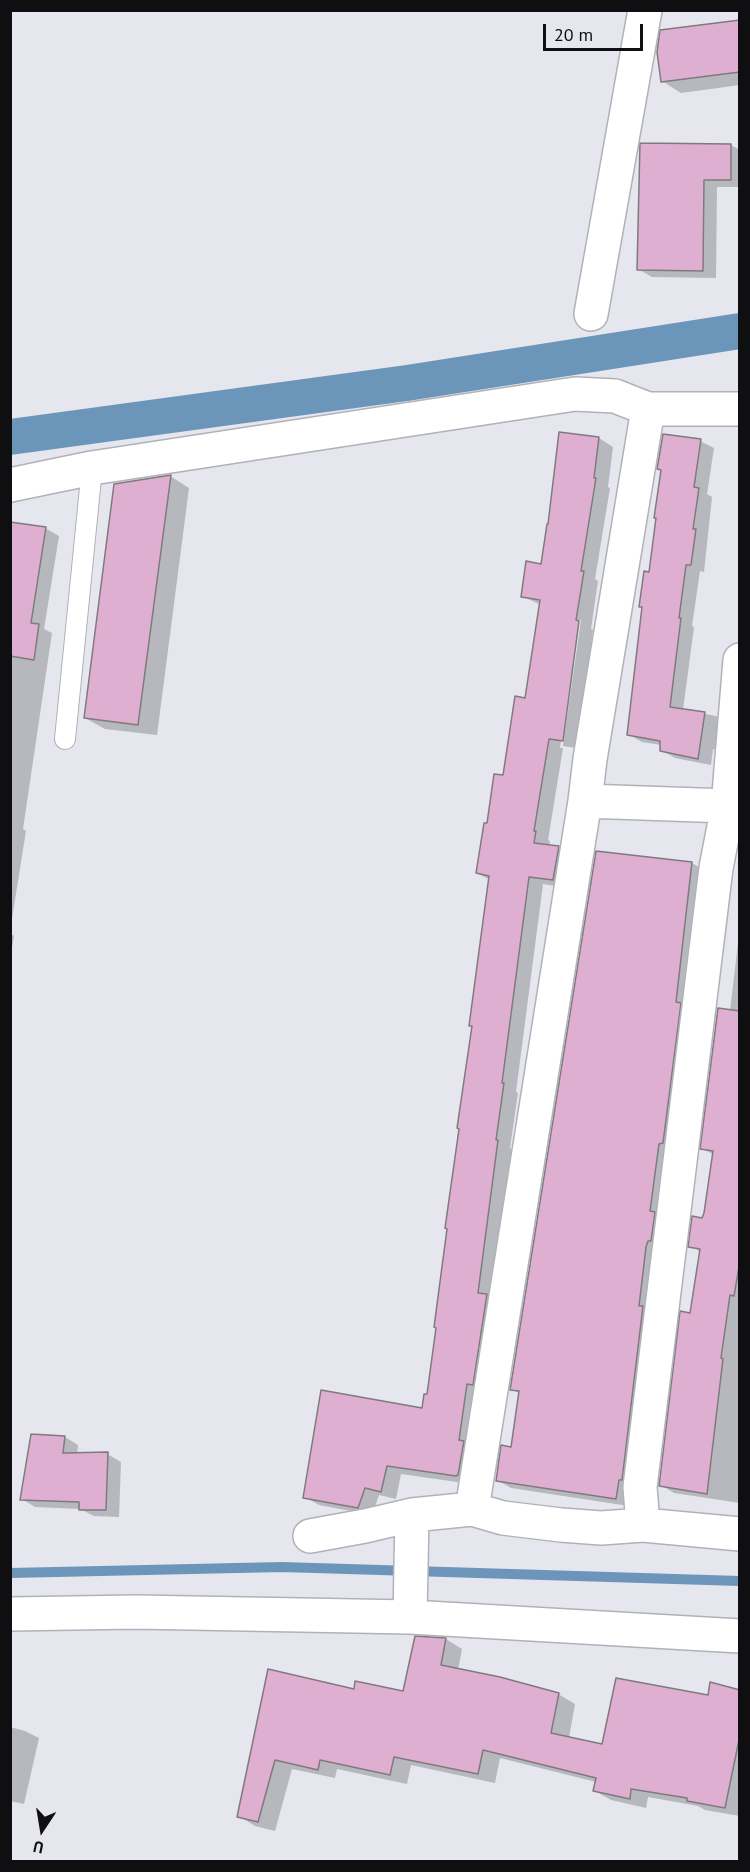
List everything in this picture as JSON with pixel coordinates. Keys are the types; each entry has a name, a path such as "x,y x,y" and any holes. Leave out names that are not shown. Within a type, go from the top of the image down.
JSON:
{"street":[{"path":"591,314 645,10"},
{"path":"10,485 92,468 575,394 615,396 648,409 740,409"},
{"path":"472,1509 590,759 648,409"},
{"path":"643,1525 640,1488 716,868 734,807 740,660"},
{"path":"585,801 734,807"},
{"path":"310,1536 412,1515 472,1509 503,1518 561,1525 601,1528 643,1525 740,1534"},
{"path":"410,1607 412,1515"},
{"path":"10,1614 410,1607 740,1636"}],"lane":[{"path":"66,739 92,468"}],"building":[{"path":"740,20 740,72 661,82 657,52 660,30"},
{"path":"640,143 731,144 731,180 704,180 703,271 637,270"},
{"path":"559,432 599,437 594,478 596,478 581,571 584,571 576,620 579,621 563,741 549,739 534,831 536,831 534,843 559,846 553,880 529,877 478,1293 487,1294 473,1385 467,1384 459,1440 464,1441 458,1475 387,1466 381,1492 365,1488 358,1508 303,1498 321,1390 422,1408 424,1394 427,1394 447,1229 445,1228 459,1129 457,1128 472,1026 469,1026 489,876 476,873 484,823 487,823 494,774 503,775 515,696 525,698 540,600 521,597 526,561 541,564"},
{"path":"663,434 701,439 694,487 699,488 693,529 696,529 691,565 686,565 670,707 705,712 698,759 660,751 660,741 627,735 642,607 639,607 644,571 649,572 661,470 657,469"},
{"path":"171,475 138,725 84,718 114,484"},
{"path":"10,522 46,527 31,623 39,624 34,660 10,656"},
{"path":"596,851 692,862 676,1002 681,1003 663,1143 659,1144 650,1211 655,1212 651,1241 648,1241 646,1247 639,1306 643,1306 622,1480 619,1480 616,1499 496,1481 501,1445 511,1447 519,1391 510,1390"},
{"path":"718,1008 740,1011 740,1261 734,1296 730,1295 721,1358 723,1359 707,1494 659,1486 680,1311 690,1313 700,1249 688,1247 692,1216 702,1218 704,1213 713,1151 700,1149"},
{"path":"31,1434 65,1436 63,1453 108,1452 106,1510 79,1510 79,1502 20,1500"},
{"path":"415,1636 446,1638 441,1665 500,1677 559,1693 551,1733 602,1744 616,1678 708,1695 710,1682 740,1690 740,1735 725,1808 687,1801 687,1798 631,1789 630,1799 593,1791 596,1778 483,1750 478,1774 394,1757 390,1775 320,1760 318,1770 275,1760 258,1822 237,1817 268,1669 354,1689 355,1681 403,1691"}],"waterway":[{"path":"10,437 407,383 740,331"},
{"path":"10,1573 282,1567 740,1581"}]}
